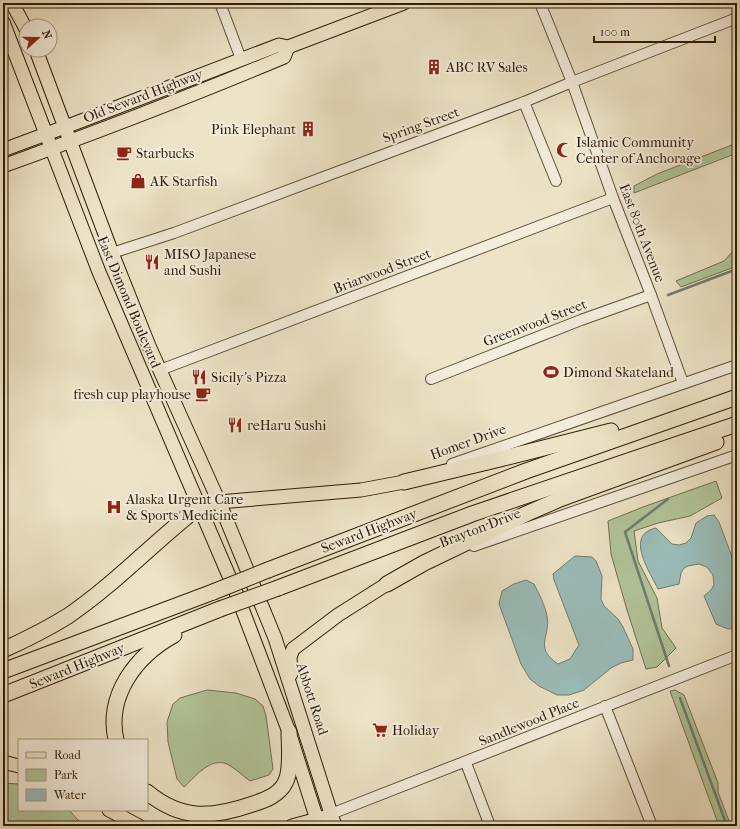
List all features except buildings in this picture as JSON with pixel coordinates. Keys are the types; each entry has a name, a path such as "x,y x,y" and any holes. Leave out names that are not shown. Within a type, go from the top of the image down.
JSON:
{"highway":[{"name":"Seward Highway","path":"3,671 213,592 526,471 737,397"},
{"path":"404,482 723,402"},
{"name":"Seward Highway","path":"3,696 472,514 737,424"},
{"path":"387,584 424,563 550,503 737,434"},
{"path":"3,650 39,633 81,606 124,572 200,506"},
{"path":"116,739 114,725 117,701 125,681 140,661 168,638 221,611"},
{"path":"148,793 172,808 191,814 201,815 226,812 263,801 278,792 286,782 288,774 289,732"}],"main road":[{"path":"12,3 20,18"},
{"path":"18,3 24,18"},
{"name":"Old Seward Highway","path":"3,150 279,45 288,47 404,3"},
{"name":"East Dimond Boulevard","path":"3,22 103,283 235,590 289,732"},
{"name":"Old Seward Highway","path":"3,166 161,106 284,57 288,47"},
{"name":"East Dimond Boulevard","path":"39,58 112,253 160,370 219,502 252,584"},
{"path":"161,106 188,88 232,70 241,60"},
{"path":"103,283 113,296 147,362 160,370"},
{"name":"Homer Drive","path":"200,506 219,502 361,490 404,482"},
{"name":"Abbott Road","path":"252,584 275,638 333,820"},
{"name":"Brayton Drive","path":"293,694 290,657 293,649 338,615 387,584"},
{"path":"289,732 318,823"},
{"path":"3,762 18,766"},
{"path":"111,811 139,826"},
{"path":"292,826 306,822 318,823 333,820"}],"street":[{"path":"220,3 241,60"},
{"name":"East 80th Avenue","path":"540,3 572,82 613,198 651,295 683,383"},
{"name":"Spring Street","path":"112,253 174,233 524,102 737,18"},
{"path":"524,102 556,181"},
{"name":"Briarwood Street","path":"160,370 613,198"},
{"name":"Greenwood Street","path":"431,379 581,320 651,295"},
{"name":"Homer Drive","path":"404,482 497,448 737,365"},
{"name":"Brayton Drive","path":"387,584 480,544 737,455"},
{"name":"Sandlewood Place","path":"333,820 604,706 737,655"},
{"path":"604,706 652,826"},
{"path":"466,763 490,826"}],"green space":[{"path":"737,143 737,153 634,193 634,186 657,174"},
{"path":"737,249 737,266 681,287 676,281 724,261 733,251"},
{"path":"716,481 722,498 690,516 658,523 634,531 638,561 657,598 662,628 676,648 657,667 646,669 611,554 608,521"},
{"path":"207,690 236,693 255,699 263,706 266,716 273,769 269,775 250,781 227,764 215,763 203,769 184,787 177,779 168,742 167,722 173,704 180,698"},
{"path":"675,690 684,695 718,783 718,792 731,826 719,826 670,691"},
{"path":"3,783 18,784 18,811 70,811 86,826 3,826"}],"water":[{"path":"714,515 719,522 737,570 737,628 728,629 716,624 704,596 714,585 713,575 707,567 699,564 688,566 684,568 681,573 679,584 658,589 645,564 640,546 642,538 647,532 656,528 672,544 679,545 686,543 691,538 696,523 707,516"},
{"path":"575,556 592,557 596,561 602,576 601,599 604,606 618,619 623,627 633,649 633,660 621,663 611,668 584,690 569,695 557,695 539,686 530,679 521,664 499,604 502,591 514,584 526,580 534,584 547,616 548,623 545,642 546,652 558,664 570,659 579,645 553,574"}],"waterway":[{"path":"668,295 737,269"},
{"path":"668,499 625,532 669,666"},
{"path":"680,698 727,826"}],"place":[{"name":"ABC RV Sales","path":"434,67"},
{"name":"Pink Elephant","path":"308,129"},
{"name":"Islamic Community Center of Anchorage","path":"564,150"},
{"name":"Starbucks","path":"124,153"},
{"name":"AK Starfish","path":"138,181"},
{"name":"MISO Japanese and Sushi","path":"152,262"},
{"name":"Dimond Skateland","path":"551,372"},
{"name":"Sicily's Pizza","path":"199,377"},
{"name":"fresh cup playhouse","path":"203,394"},
{"name":"reHaru Sushi","path":"235,425"},
{"name":"Alaska Urgent Care & Sports Medicine","path":"114,507"},
{"name":"Holiday","path":"380,730"}]}
